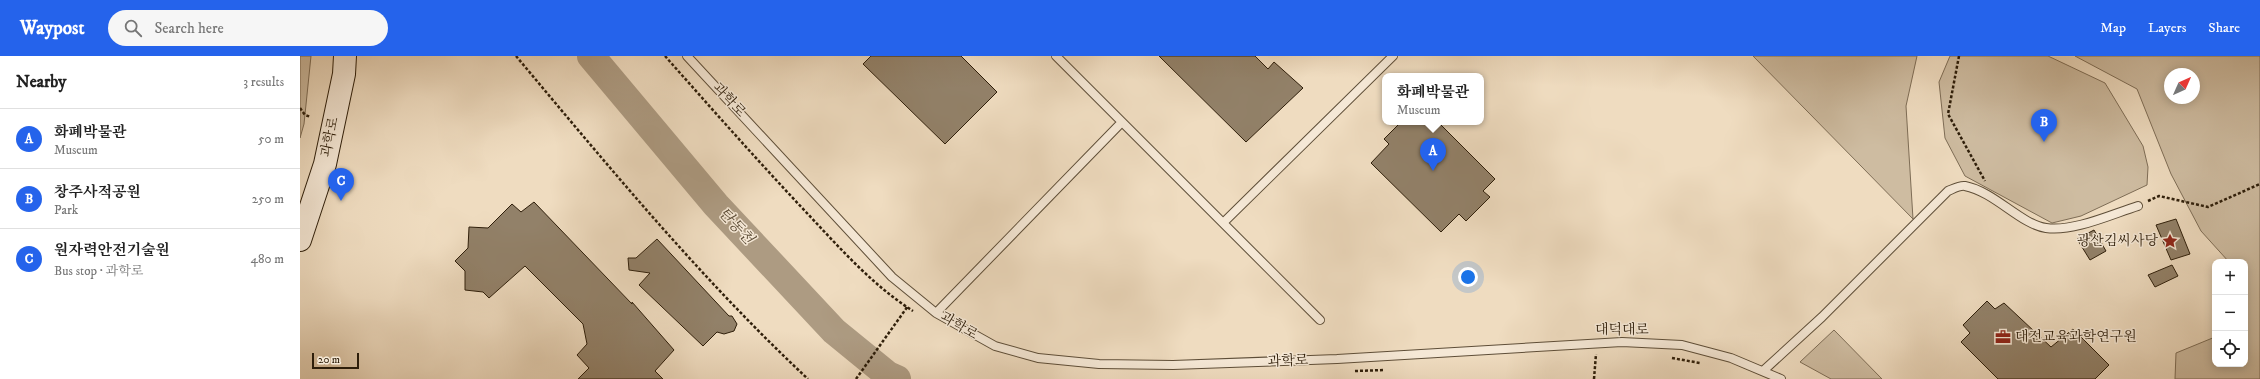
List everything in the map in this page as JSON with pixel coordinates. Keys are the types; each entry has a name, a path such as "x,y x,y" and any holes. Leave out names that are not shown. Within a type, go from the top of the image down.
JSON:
{"main road":[{"name":"과학로","path":"300,240 325,164 344,74 345,56"}],"lane":[{"name":"과학로","path":"687,56 892,277 936,313 995,346 1038,358 1099,364 1173,365 1337,359 1457,350"},
{"path":"1056,56 1320,320"},
{"path":"1224,223 1393,56"},
{"path":"936,313 1122,122"},
{"path":"1762,371 1822,317 1948,191 1964,186 1994,197 2027,219 2046,228 2068,228 2138,206"},
{"name":"대덕대로","path":"1457,350 1622,342 1682,345 1731,358 1781,379"}],"path":[{"path":"516,56 621,181 768,342 808,379"},
{"path":"665,56 741,142 824,231 889,296 919,315"},
{"path":"1959,56 1948,114 1987,183"},
{"path":"300,108 305,115 311,117"},
{"path":"2138,206 2158,196 2208,207 2260,184"},
{"path":"856,379 916,296"},
{"path":"1588,354 1604,354"},
{"path":"1668,357 1705,364"},
{"path":"1347,372 1385,369"},
{"path":"1594,379 1595,371"}],"shaded area":[{"path":"300,56 311,56 304,124 300,138"},
{"path":"1753,56 1917,56 1906,106 1913,219"},
{"path":"1950,56 2048,56 2105,83 2143,146 2148,167 2147,185 2081,216 2052,223 1965,176 1945,138 1939,82"},
{"path":"2075,56 2260,56 2260,379 2175,379 2176,353 2212,338 2212,367 2248,367 2248,259 2226,259 2201,231 2171,174 2137,89"},
{"path":"1834,330 1882,379 1831,379 1800,362"}],"building":[{"path":"871,56 961,56 997,92 945,144 863,64"},
{"path":"1159,56 1255,56 1268,69 1274,62 1303,88 1246,142"},
{"path":"1398,125 1441,125 1495,179 1483,191 1490,197 1466,221 1459,214 1441,232 1371,163 1389,144 1384,139"},
{"path":"534,202 632,304 632,302 674,350 655,371 663,379 578,379 589,368 577,355 587,344 583,324 525,266 489,298 483,292 465,290 465,271 455,261 468,248 469,227 488,228 512,204 521,212"},
{"path":"2176,219 2190,254 2171,260 2156,225"},
{"path":"2094,230 2106,251 2090,260 2077,239"},
{"path":"657,239 729,316 732,316 737,324 734,331 724,334 717,332 703,346 639,285 650,273 629,270 628,258 636,258"},
{"path":"2172,265 2178,276 2155,287 2148,275"},
{"name":"대전교육과학연구원","path":"1987,301 1995,309 2004,303 2051,347 2073,329 2109,365 2095,379 1998,379 1961,342 1970,333 1963,325"}],"waterway":[{"name":"탄동천","path":"591,56 716,205 834,331 888,375 897,379"}],"place":[{"name":"창주사적공원","path":"2044,142"},
{"name":"화폐박물관","path":"1433,171"},
{"name":"원자력안전기술원","path":"341,201"},
{"name":"광산김씨사당","path":"2170,241"},
{"name":"대전교육과학연구원","path":"2003,337"}]}
